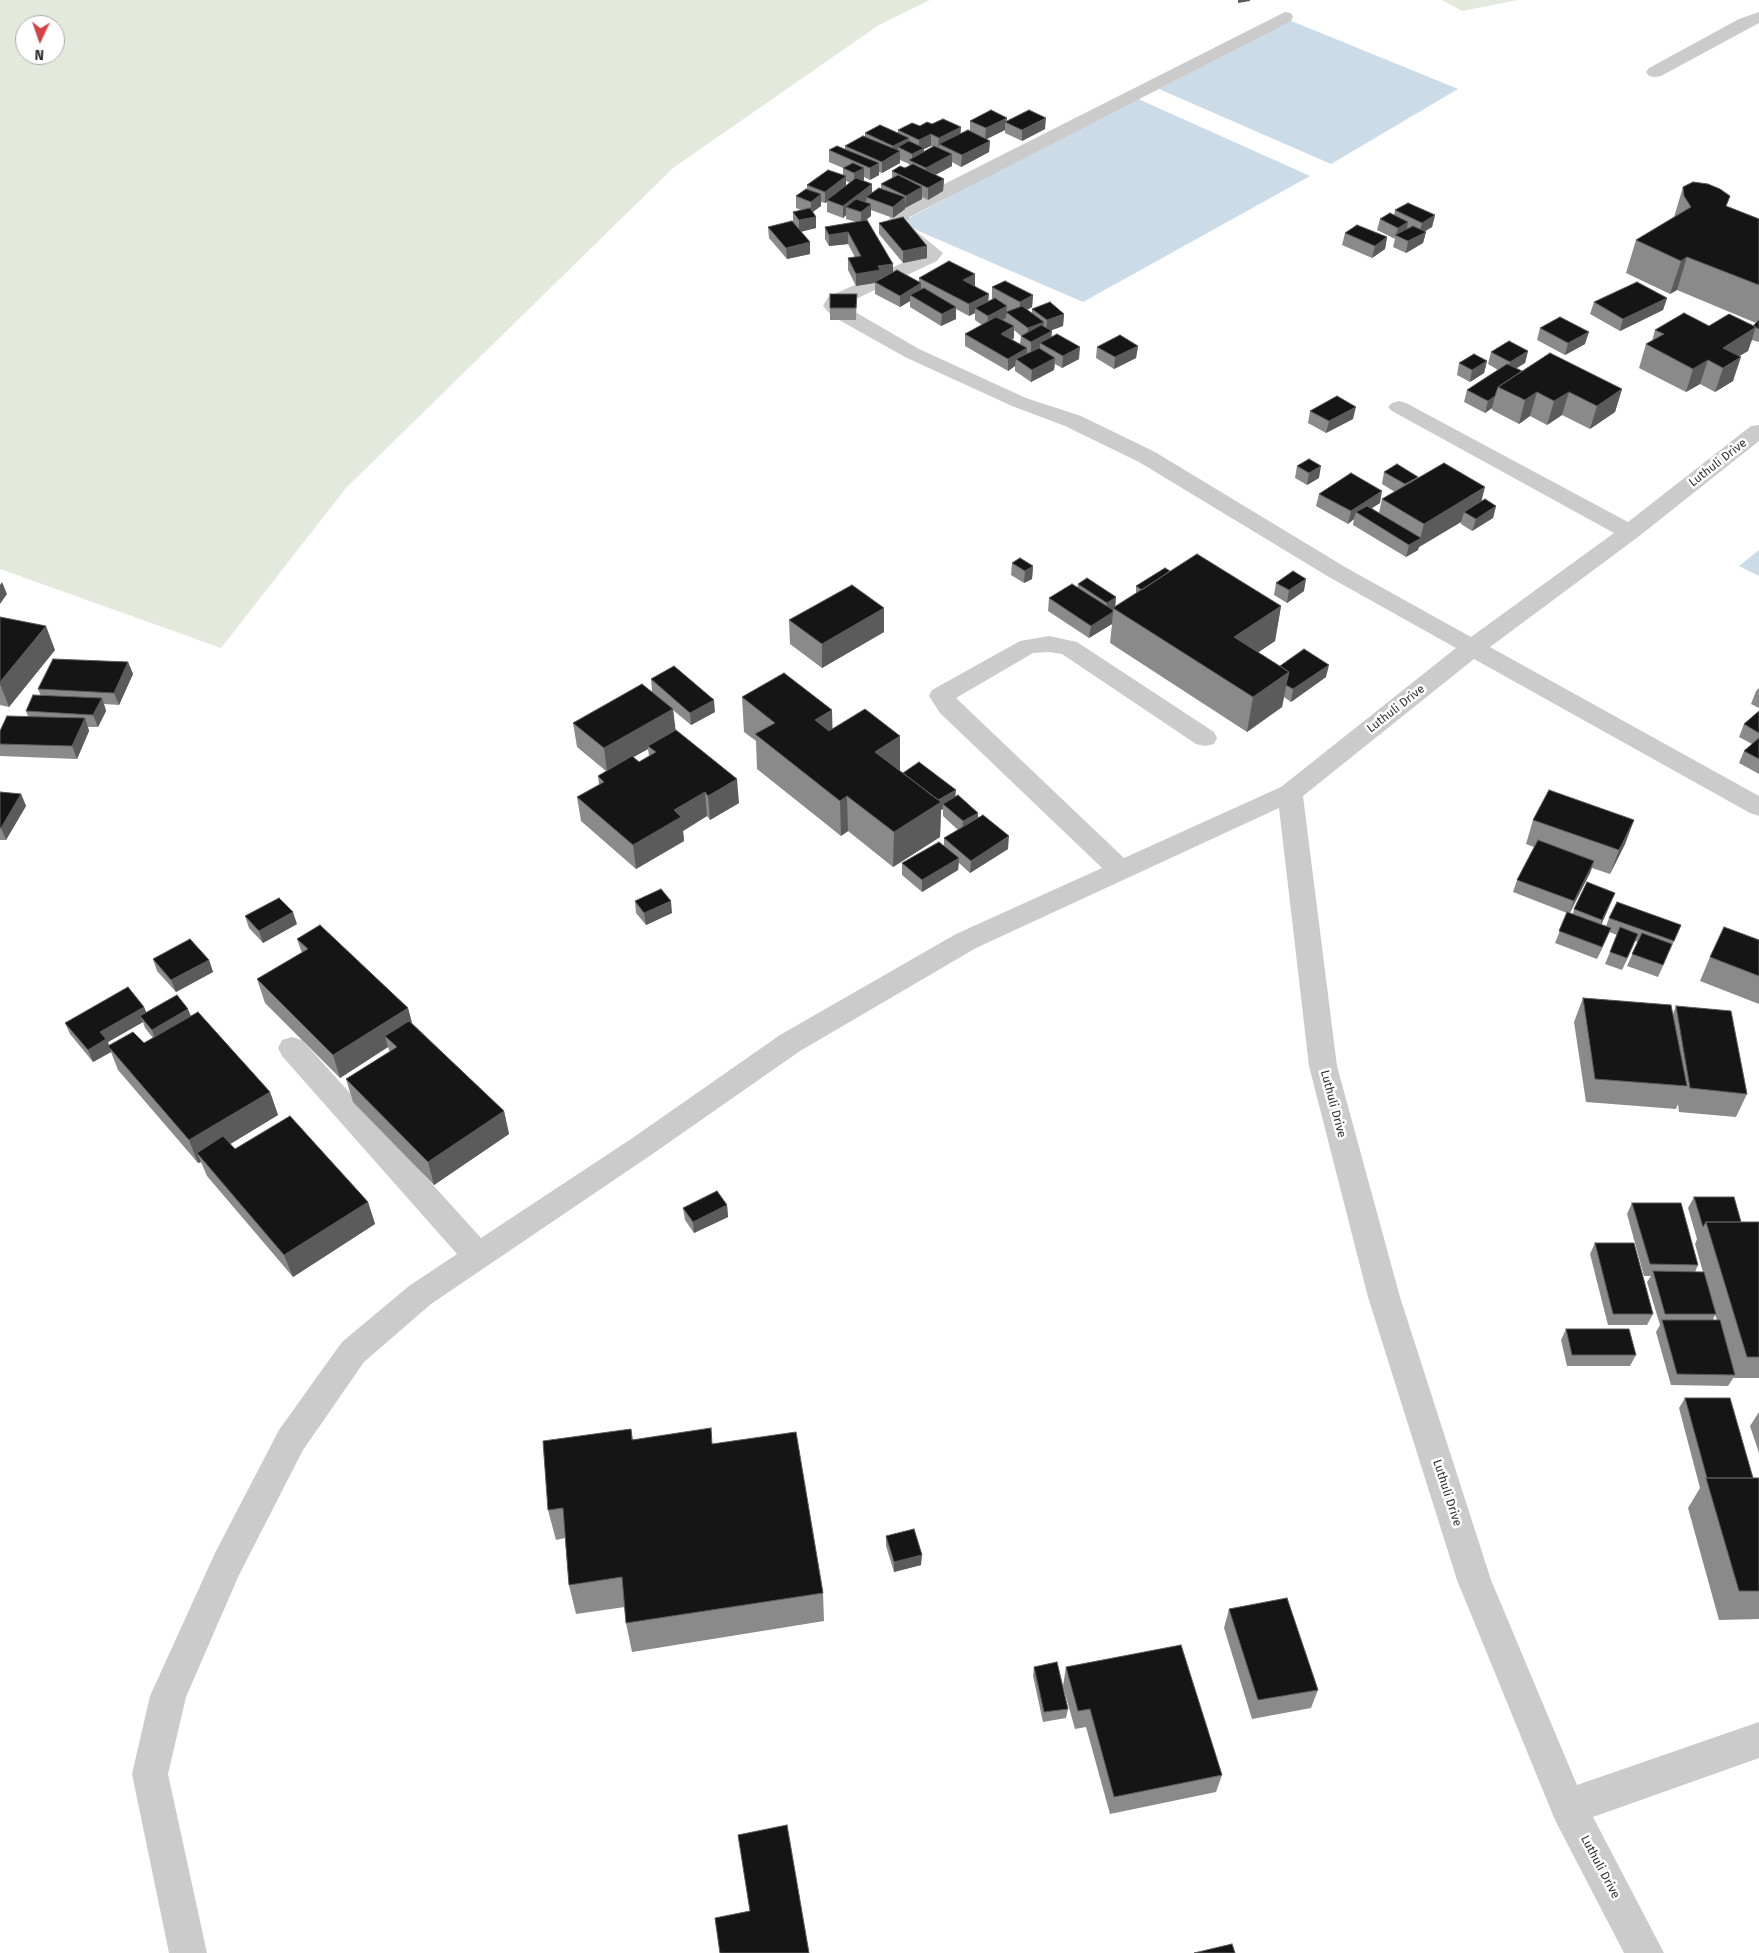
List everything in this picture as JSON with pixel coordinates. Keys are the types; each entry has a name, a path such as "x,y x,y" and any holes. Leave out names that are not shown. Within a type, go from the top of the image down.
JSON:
{"street":[{"path":"1285,17 902,213 896,224 933,253 930,257 835,301 833,306 839,312 912,353 1019,402 1073,421 1147,457 1336,572 1759,808"},
{"path":"1656,72 1759,17"},
{"path":"1399,407 1630,532"},
{"name":"Luthuli Drive","path":"1645,1953 1568,1807 1474,1580 1384,1297 1323,1066 1290,793 1472,648 1630,532 1759,431"},
{"path":"1121,870 949,707 941,696 1028,646 1048,644 1070,648 1205,738"},
{"path":"188,1953 150,1774 168,1696 228,1564 291,1440 353,1352 420,1295 641,1147 790,1042 966,942 1290,793"},
{"path":"292,1048 478,1256"},
{"path":"1568,1807 1759,1740"}],"shaded area":[{"path":"0,0 930,0 879,25 673,168 346,488 221,648 0,569"},
{"path":"1442,0 1518,0 1462,11"}],"water":[{"path":"1289,20 1458,89 1331,164 1159,89"},
{"path":"1136,98 1310,176 1083,302 900,223"},
{"path":"1759,550 1759,576 1739,566"}],"building":[{"path":"991,110 1007,118 986,128 970,121"},
{"path":"1029,110 1046,118 1022,130 1005,122"},
{"path":"943,119 961,127 939,138 931,134 919,140 898,130 912,123 920,126 927,122 932,124"},
{"path":"880,125 909,138 893,146 865,133"},
{"path":"968,130 990,141 962,155 939,144"},
{"path":"863,136 900,151 882,162 845,146"},
{"path":"909,141 924,148 912,154 898,147"},
{"path":"837,146 879,163 870,168 829,150"},
{"path":"934,146 952,154 926,168 909,160"},
{"path":"853,163 864,168 854,173 843,168"},
{"path":"913,164 944,179 928,188 892,171 900,166 905,168"},
{"path":"828,170 846,176 825,192 807,185"},
{"path":"898,175 922,187 906,196 881,184"},
{"path":"856,178 872,184 843,206 827,200"},
{"path":"1693,182 1708,184 1720,189 1730,196 1726,206 1759,219 1759,285 1687,257 1681,261 1636,240 1691,207 1684,196 1683,187"},
{"path":"879,188 905,197 893,207 866,197"},
{"path":"806,189 821,194 811,202 796,196"},
{"path":"856,199 871,204 861,212 846,207"},
{"path":"1408,203 1435,215 1422,223 1395,210"},
{"path":"810,208 816,217 799,220 793,212"},
{"path":"1390,213 1408,222 1398,228 1380,219"},
{"path":"903,217 927,246 903,251 879,223"},
{"path":"867,220 893,264 878,266 880,270 856,274 848,258 861,256 848,232 829,235 825,227"},
{"path":"792,221 810,242 786,248 768,227"},
{"path":"1357,225 1387,237 1375,246 1345,233"},
{"path":"1413,226 1426,232 1408,241 1395,235"},
{"path":"949,261 975,274 963,280 989,294 969,304 919,278"},
{"path":"897,270 921,283 900,296 875,282"},
{"path":"1005,281 1033,295 1020,302 992,287"},
{"path":"1637,282 1667,298 1623,319 1594,302"},
{"path":"924,288 956,307 942,314 910,295"},
{"path":"830,294 857,294 856,308 830,308"},
{"path":"995,298 1007,306 988,316 975,308"},
{"path":"1050,302 1064,314 1047,320 1032,309"},
{"path":"1022,306 1044,322 1028,328 1006,312"},
{"path":"1684,313 1709,326 1729,314 1756,327 1723,348 1741,357 1723,368 1708,360 1693,369 1646,344 1664,334 1655,330"},
{"path":"996,317 1014,326 1001,334 1027,348 1008,359 965,334"},
{"path":"1560,317 1589,332 1568,343 1540,328"},
{"path":"1759,320 1759,329 1753,326"},
{"path":"1041,325 1052,331 1031,342 1021,336"},
{"path":"1057,334 1080,347 1063,356 1040,343"},
{"path":"1120,335 1138,346 1115,357 1097,347"},
{"path":"1509,341 1528,351 1510,362 1491,352"},
{"path":"1039,348 1055,358 1032,370 1016,359"},
{"path":"1550,353 1622,389 1597,406 1569,392 1554,401 1537,392 1525,400 1498,387"},
{"path":"1474,354 1487,361 1472,370 1459,363"},
{"path":"1507,364 1522,371 1498,387 1495,396 1488,401 1467,390"},
{"path":"1337,396 1356,407 1329,421 1310,411"},
{"path":"1309,459 1321,466 1309,473 1297,466"},
{"path":"1444,463 1485,487 1424,524 1382,499"},
{"path":"1397,464 1418,477 1405,484 1384,472"},
{"path":"1351,473 1382,491 1351,511 1319,494"},
{"path":"1485,499 1496,506 1476,519 1464,512"},
{"path":"1367,506 1421,538 1409,545 1356,512"},
{"path":"1197,554 1281,606 1234,637 1289,672 1253,697 1113,608"},
{"path":"1020,558 1033,566 1025,571 1012,563"},
{"path":"1165,568 1170,571 1142,590 1136,586"},
{"path":"1293,571 1306,579 1289,590 1276,583"},
{"path":"1087,578 1116,597 1107,603 1078,584"},
{"path":"1072,584 1113,610 1113,612 1091,626 1049,598"},
{"path":"852,585 884,608 822,644 789,620"},
{"path":"0,617 46,626 0,682"},
{"path":"1304,649 1329,665 1293,689 1286,685 1289,672 1280,666"},
{"path":"53,659 128,662 114,693 38,689"},
{"path":"674,666 714,700 690,713 651,679"},
{"path":"784,673 832,710 815,720 829,731 865,709 900,736 875,752 941,802 894,832 847,796 840,801 755,734 775,723 742,697"},
{"path":"642,684 673,709 604,748 573,723"},
{"path":"33,695 102,698 93,715 26,711"},
{"path":"1759,711 1759,733 1744,724"},
{"path":"7,716 85,718 72,746 0,744 0,731"},
{"path":"676,730 737,779 708,796 705,792 674,810 681,817 633,845 577,797 604,782 598,776 632,756 639,762 656,752 648,746"},
{"path":"1759,738 1759,759 1744,751"},
{"path":"919,762 956,790 938,800 903,773"},
{"path":"1549,790 1634,820 1619,850 1533,820"},
{"path":"0,792 21,794 1,828 0,828"},
{"path":"958,795 978,813 963,821 943,804"},
{"path":"983,815 1009,836 971,861 944,838"},
{"path":"1538,840 1594,861 1574,901 1517,880"},
{"path":"939,842 959,858 922,880 902,863"},
{"path":"1587,882 1615,893 1602,920 1574,909"},
{"path":"661,889 671,901 644,913 635,901"},
{"path":"279,898 293,912 259,931 245,916"},
{"path":"1617,902 1681,925 1674,941 1609,918"},
{"path":"1567,912 1611,928 1602,947 1559,931"},
{"path":"320,925 408,1008 333,1055 257,979 308,949 297,939"},
{"path":"1620,927 1638,934 1627,958 1610,952"},
{"path":"1724,927 1759,940 1759,976 1710,957"},
{"path":"1642,933 1672,944 1663,965 1632,954"},
{"path":"190,939 209,960 171,980 153,959"},
{"path":"128,987 144,1007 100,1032 106,1039 88,1050 65,1023"},
{"path":"177,995 188,1009 152,1030 140,1016"},
{"path":"1583,998 1671,1005 1687,1086 1595,1079"},
{"path":"1676,1006 1731,1011 1747,1094 1690,1088"},
{"path":"198,1012 270,1092 189,1140 108,1046 133,1032 144,1043"},
{"path":"409,1021 504,1111 428,1162 346,1079 397,1047 385,1036"},
{"path":"290,1116 368,1202 284,1255 197,1153 223,1136 235,1149"},
{"path":"717,1191 727,1205 693,1222 683,1208"},
{"path":"1694,1197 1734,1197 1741,1222 1706,1222 1703,1227"},
{"path":"1632,1203 1681,1203 1698,1265 1650,1264"},
{"path":"1706,1222 1759,1222 1759,1357 1747,1357"},
{"path":"1595,1243 1634,1243 1653,1314 1613,1314"},
{"path":"1653,1271 1704,1272 1716,1314 1665,1314"},
{"path":"1662,1320 1720,1320 1735,1375 1677,1374"},
{"path":"1566,1329 1629,1329 1636,1355 1572,1355"},
{"path":"1685,1398 1730,1398 1753,1478 1707,1478"},
{"path":"711,1428 712,1444 796,1432 823,1593 626,1623 622,1577 569,1585 563,1508 548,1510 543,1441 631,1429 632,1440"},
{"path":"1706,1478 1759,1478 1759,1591 1739,1591"},
{"path":"914,1529 922,1555 894,1562 886,1536"},
{"path":"1287,1598 1318,1690 1258,1700 1229,1609"},
{"path":"1181,1645 1222,1775 1114,1797 1090,1709 1078,1711 1066,1667"},
{"path":"1057,1662 1068,1709 1044,1712 1034,1667"},
{"path":"787,1825 809,1953 720,1953 715,1918 750,1911 738,1835"},
{"path":"1232,1944 1235,1953 1194,1953"}]}
